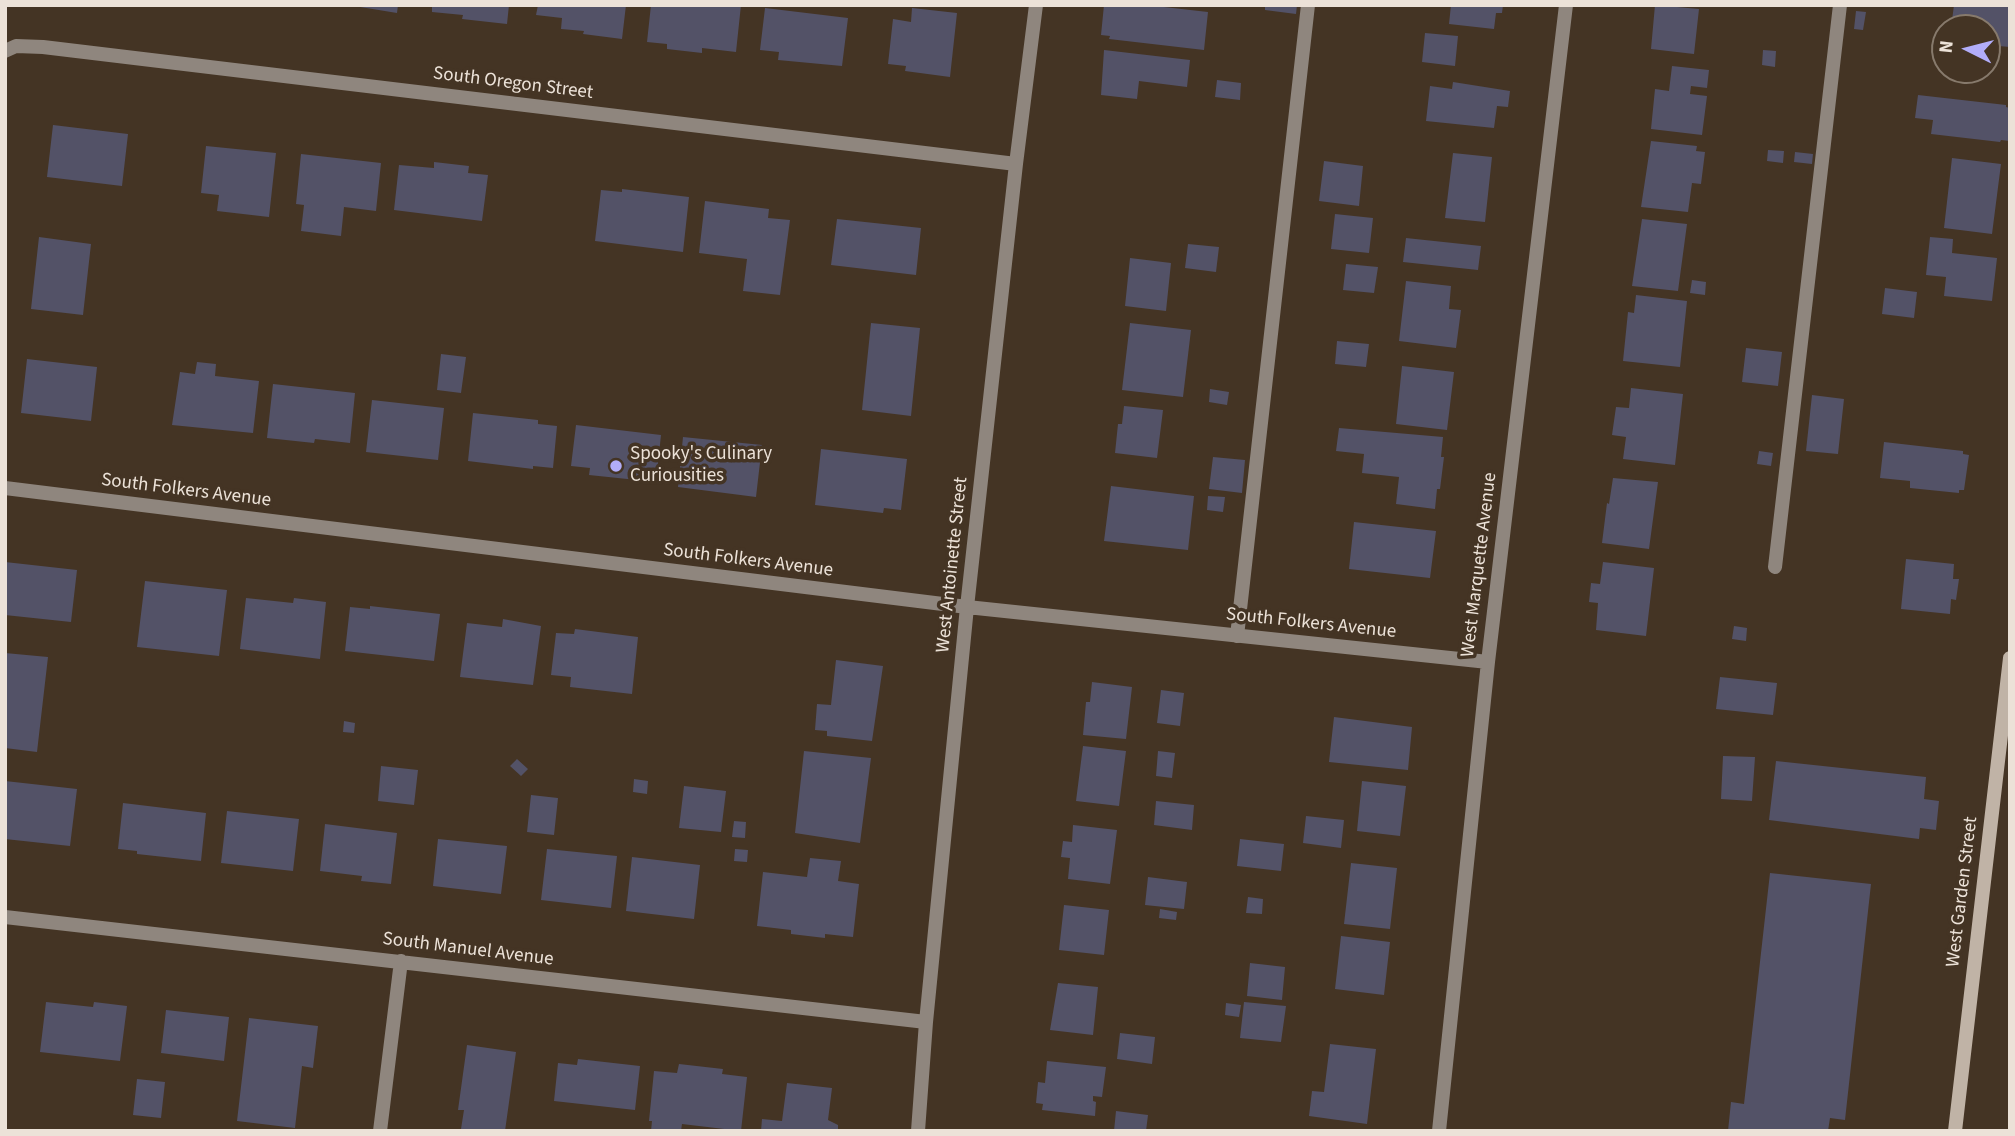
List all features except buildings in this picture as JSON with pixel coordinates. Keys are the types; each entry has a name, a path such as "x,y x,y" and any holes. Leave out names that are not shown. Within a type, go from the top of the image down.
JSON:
{"main road":[{"name":"West Garden Street","path":"1955,1131 2010,658"}],"street":[{"name":"West Antoinette Street","path":"918,1131 926,1022 967,607 1036,5"},
{"path":"1237,636 1308,5"},
{"name":"West Marquette Avenue","path":"1439,1131 1488,662 1566,5"},
{"path":"1775,567 1840,5"},
{"name":"South Oregon Street","path":"5,51 16,46 43,47 1016,164"},
{"name":"South Folkers Avenue","path":"5,488 967,607 1488,662"},
{"name":"South Manuel Avenue","path":"5,917 926,1022"},
{"path":"380,1131 401,961"}],"place":[{"name":"Spooky's Culinary Curiousities","path":"616,466"}]}
